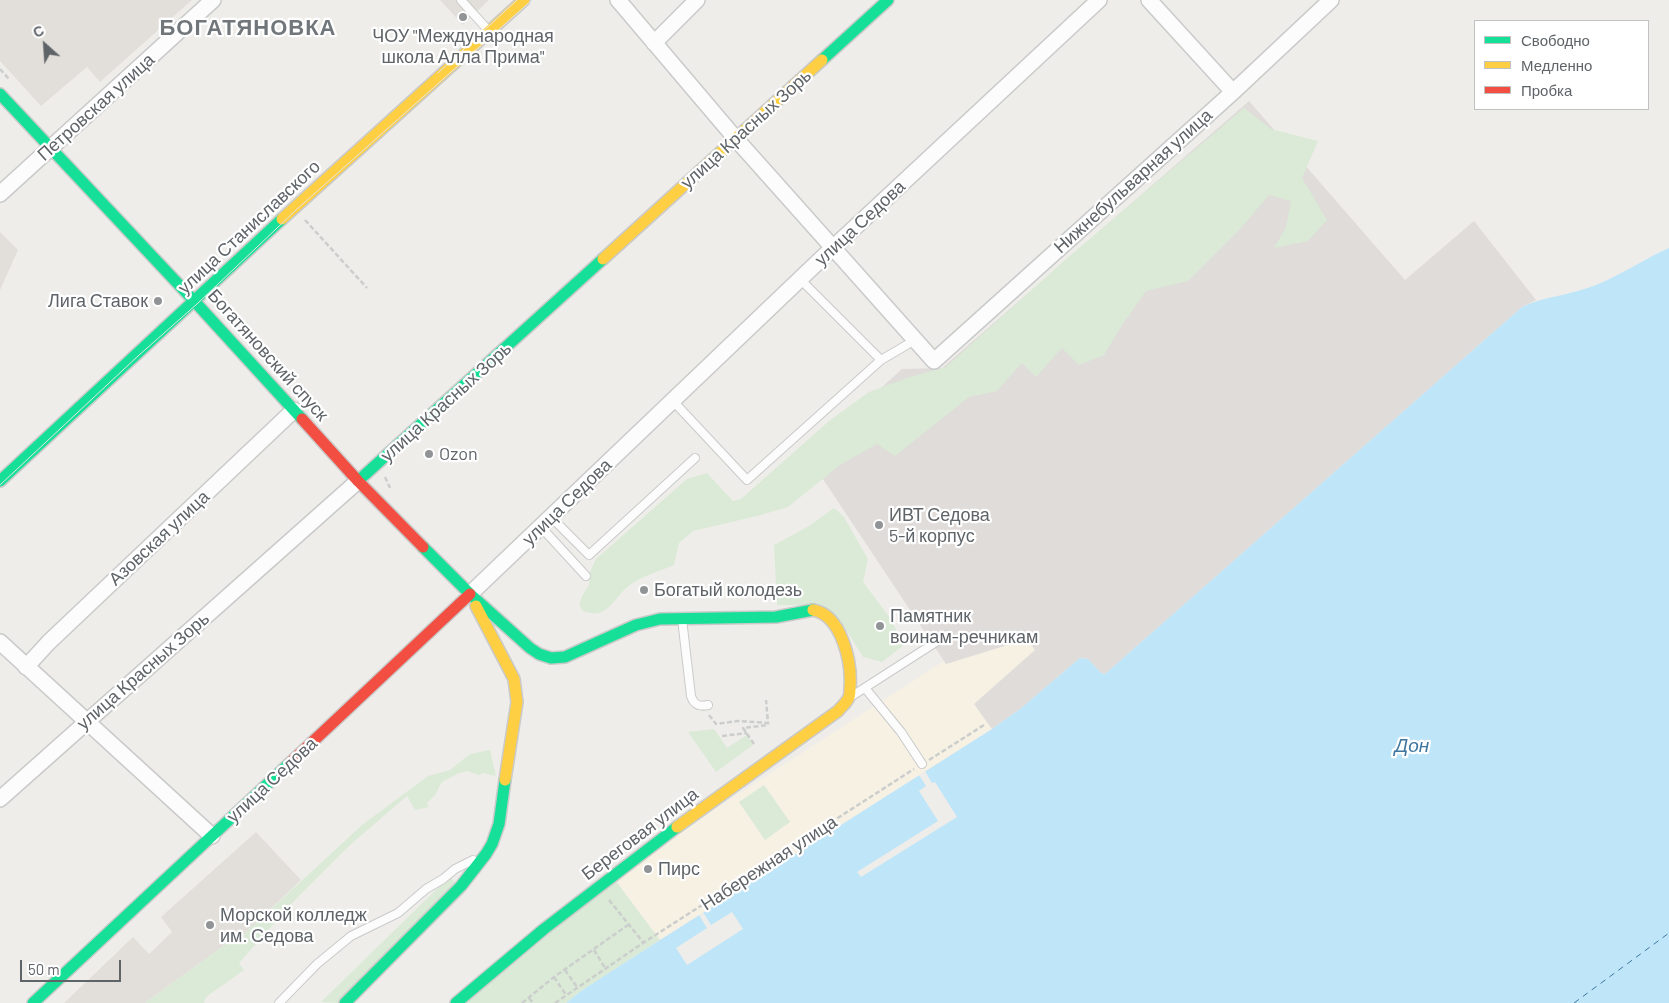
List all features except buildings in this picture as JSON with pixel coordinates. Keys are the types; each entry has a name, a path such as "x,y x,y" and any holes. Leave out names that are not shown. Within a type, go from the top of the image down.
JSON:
{"street":[{"name":"Петровская улица","path":"0,194 213,0"},
{"name":"улица Станиславского","path":"0,481 195,302 294,208 524,0"},
{"path":"618,0 736,138 915,340"},
{"path":"654,44 697,0"},
{"name":"улица Красных Зорь","path":"0,799 358,482 888,0"},
{"name":"улица Седова","path":"33,1003 470,594 800,279 1099,0"},
{"path":"1149,0 1233,92"},
{"name":"Нижнебульварная улица","path":"915,340 934,361 1233,92 1331,0"},
{"name":"Богатяновский спуск","path":"0,94 195,302 358,482 470,594 530,648 539,654 551,658 565,658 636,625 660,619 776,616 810,609 823,612 839,632 848,658 851,674 849,698"},
{"name":"Азовская улица","path":"26,667 49,642 294,410"},
{"name":"Богатяновский спуск","path":"345,1003 461,886 486,854 497,832 517,702 516,690 514,679 470,594"},
{"path":"0,642 212,836"},
{"name":"Береговая улица","path":"456,1003 544,929 712,800 838,711 849,698"}],"lane":[{"path":"460,0 489,32"},
{"path":"800,279 881,360"},
{"path":"673,401 748,480 881,360 915,340"},
{"path":"546,522 589,555 695,458"},
{"path":"546,522 586,576"},
{"path":"681,618 690,696 694,703 706,706"},
{"path":"849,698 947,635"},
{"path":"865,688 901,732 922,764"},
{"path":"279,1003 317,964 351,936 398,913 426,889 444,879 455,869 486,854"}],"path":[{"path":"294,208 367,288"},
{"path":"766,700 768,723"},
{"path":"706,706 716,724 738,721 768,723"},
{"path":"754,744 743,728 768,725 768,723"},
{"name":"Набережная улица","path":"555,1003 643,943 984,725"},
{"path":"722,736 747,733"},
{"path":"620,914 643,943"},
{"path":"522,1003 554,977 628,925"},
{"path":"594,950 605,968"},
{"path":"565,970 577,987"},
{"path":"554,977 566,995"},
{"path":"529,998 533,1003"}],"shaded area":[{"path":"0,0 192,0 100,82 87,67 41,106 0,61"},
{"name":"ЧОУ \"Международная школа Алла Прима\"","path":"440,0 489,0 463,25"},
{"path":"1249,101 1405,280 1474,221 1536,300 1522,307 1105,674 1101,673 1088,659 1080,658 1020,709 992,729 974,704 1035,650 1027,639 946,664 807,455 902,369 942,368"},
{"path":"0,232 18,250 0,290"},
{"path":"1027,639 1036,651 974,704 992,729 660,940 615,880 709,813 944,661 946,664"},
{"name":"Морской колледж им. Седова","path":"256,832 301,880 244,934 233,939 145,1003 64,1003 133,937 149,954 172,932 161,917"}],"green space":[{"path":"1244,108 1271,129 1318,141 1302,178 1327,220 1308,241 1274,248 1286,227 1291,201 1269,195 1242,227 1188,281 1146,291 1104,355 1079,365 1062,348 1036,377 1022,363 997,391 969,397 895,456 877,444 840,465 788,507 693,531 679,543 674,565 646,576 630,585 605,610 599,613 583,611 579,605 589,585 590,572 596,559 687,479 707,473 733,501 741,499 829,421 869,392 910,377 946,367 1065,260"},
{"path":"834,508 844,517 868,559 863,582 890,618 904,645 882,662 863,657 840,620 806,605 777,605 774,545 809,526"},
{"path":"714,729 727,748 747,735 753,745 716,772 688,732"},
{"path":"490,750 496,776 483,773 479,775 467,771 459,773 442,782 435,795 427,803 429,807 415,810 407,796 350,845 296,899 239,963 244,970 206,997 204,1003 145,1003 233,939 244,934 362,825 428,776 450,770 470,754"},
{"path":"764,785 790,822 765,840 739,802"},
{"path":"452,878 455,884 338,1003 321,1002 447,879"},
{"path":"615,880 660,940 581,991 566,1003 465,1003"}],"water":[{"name":"Дон","path":"1669,248 1669,1003 566,1003 581,991 660,940 992,729 1020,709 1080,658 1088,659 1101,673 1105,674 1522,307 1540,300 1596,285"}],"pier":[{"path":"925,771 932,783 935,782 957,817 861,877 857,872 938,821 919,791 926,786 919,775"},
{"path":"703,912 711,925 732,912 743,929 687,965 676,948 707,928 699,915"}],"ferry route":[{"path":"1574,1003 1669,933"}],"tram line":[{"path":"438,73 517,0"},
{"path":"0,485 296,210 532,0"}],"traffic: fast":[{"path":"822,60 888,0"},
{"path":"0,94 302,419"},
{"path":"0,481 282,219"},
{"path":"358,481 603,259"},
{"path":"423,547 470,594 530,648 539,654 551,658 565,657 636,625 660,619 776,617 813,610"},
{"path":"33,1003 290,763"},
{"path":"345,1003 461,886 486,854 492,844 499,824 505,780"},
{"path":"456,1003 544,929 677,827"}],"traffic: slow":[{"path":"282,219 524,0"},
{"path":"603,259 822,60"},
{"path":"476,606 514,679 517,702 505,780"},
{"path":"677,827 838,711 849,698 849,666 843,642 838,630 831,621 823,614 813,610"}],"traffic: jam":[{"path":"302,419 358,481 423,547"},
{"path":"290,763 470,594"}],"place":[{"name":"ЧОУ \"Международная школа Алла Прима\"","path":"463,17"},
{"name":"Лига Ставок","path":"158,301"},
{"name":"Ozon","path":"429,454"},
{"name":"ИВТ Седова 5-й корпус","path":"879,525"},
{"name":"Богатый колодезь","path":"644,590"},
{"name":"Памятник воинам-речникам","path":"880,626"},
{"name":"Пирс","path":"648,869"},
{"name":"Морской колледж им. Седова","path":"210,925"}],"district":[{"name":"БОГАТЯНОВКА","path":"248,28"}]}
